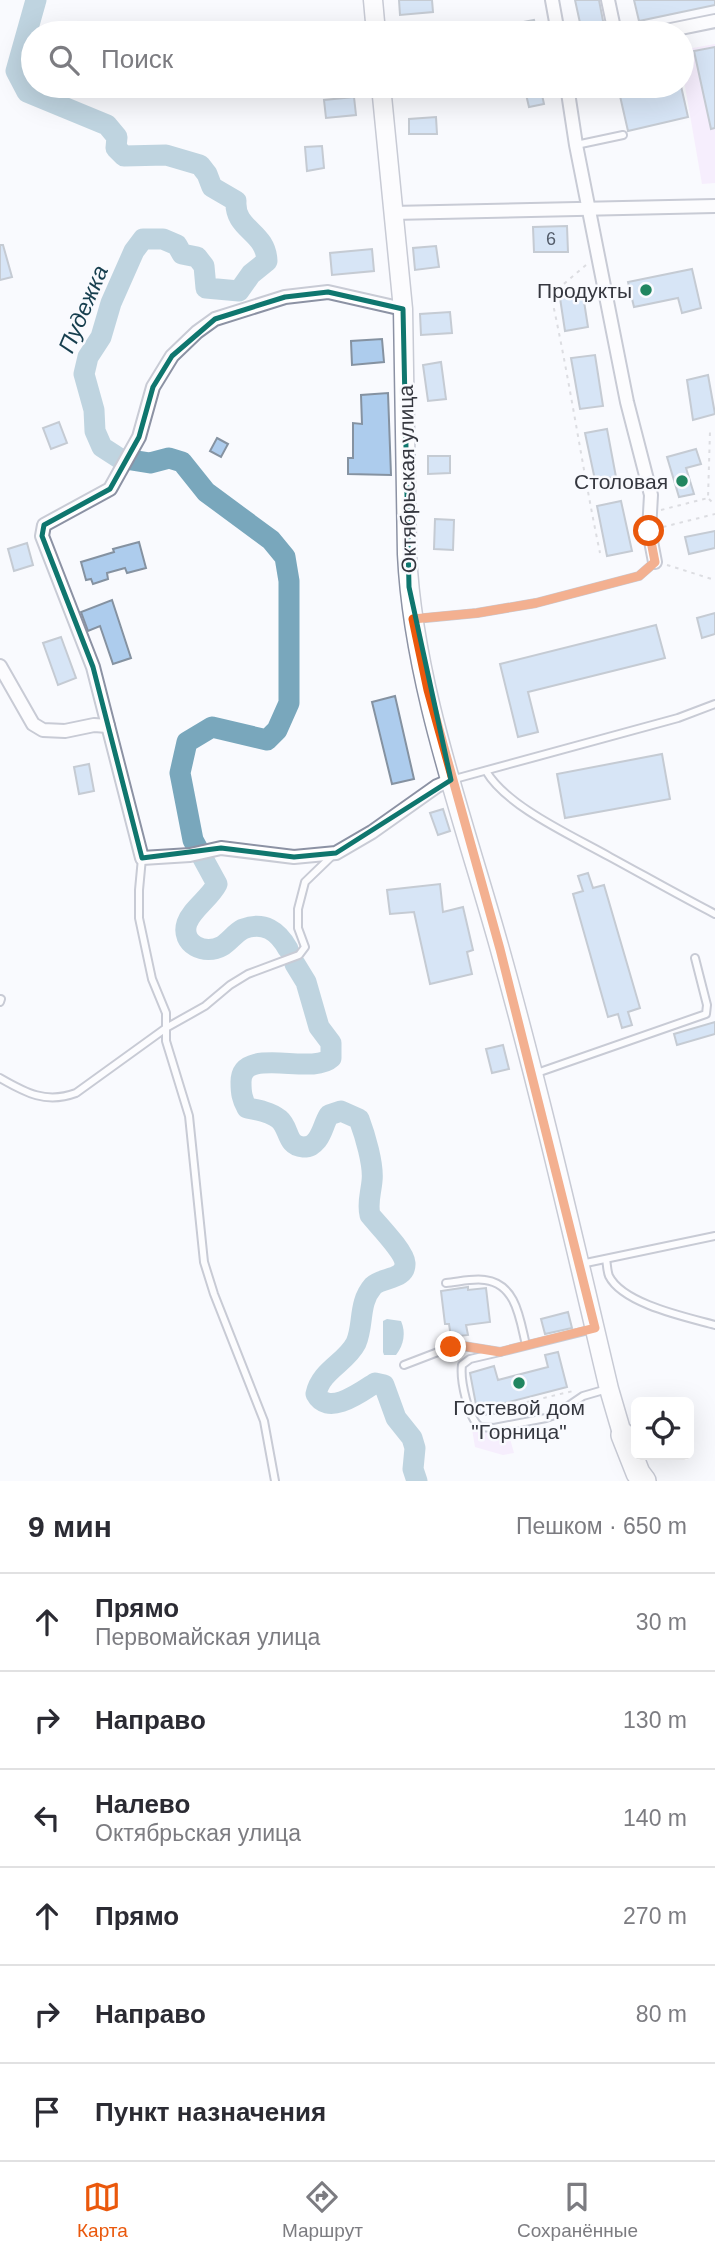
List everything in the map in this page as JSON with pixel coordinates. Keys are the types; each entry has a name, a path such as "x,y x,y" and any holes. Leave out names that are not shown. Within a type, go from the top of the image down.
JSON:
{"highway":[{"path":"623,1434 638,1473 644,1481"}],"street":[{"path":"373,0 375,21"},
{"path":"552,0 556,21"},
{"path":"608,0 612,21"},
{"path":"694,25 715,21"},
{"name":"Октябрьская улица","path":"382,98 403,309 407,554 413,619 428,690 532,1074 609,1389 623,1434"},
{"path":"569,98 627,402 651,495 649,531 655,562"},
{"path":"392,213 715,206"},
{"path":"403,309 328,292 285,297 215,319 172,356 153,387 139,437 110,489 44,525 42,536 93,667 142,858 190,855 210,849 233,848 294,857 336,853 372,832 437,786 452,780"},
{"path":"0,666 33,724 43,730 65,731 94,725 108,726"},
{"path":"623,1434 628,1481"},
{"path":"623,1434 634,1481"}],"lane":[{"path":"576,145 623,135"},
{"path":"413,619 477,613 536,603 639,576 655,562"},
{"path":"452,780 678,718 715,704"},
{"path":"486,771 495,785 513,800 715,914"},
{"path":"0,1077 27,1093 60,1099 76,1093 166,1028 205,1006 248,974 299,955 305,947 298,928 298,909 304,882 336,853"},
{"path":"142,858 138,890 139,918 152,979 166,1013 166,1041 193,1141 204,1262 264,1421 275,1481"},
{"path":"532,1074 701,1018 706,1014 708,1005 695,958"},
{"path":"579,1265 715,1237"},
{"path":"606,1259 609,1276 632,1298 715,1325"},
{"path":"446,1283 485,1280 502,1287 514,1301 526,1345"},
{"path":"595,1328 470,1359 462,1365 461,1376 471,1416 480,1427 494,1428 546,1418 583,1396 609,1389"},
{"path":"404,1365 451,1347 463,1346 500,1352"}],"path":[{"path":"598,256 551,295 568,372 583,473 600,553"},
{"path":"710,432 708,498 715,505"},
{"path":"650,512 708,498"},
{"path":"649,531 715,514"},
{"path":"655,562 683,568 715,580"},
{"path":"558,1389 560,1394"},
{"path":"502,1408 576,1390 583,1396"}],"highlighted area":[{"path":"328,292 403,309 409,587 451,780 336,853 294,857 221,848 142,858 93,667 42,536 44,525 110,489 139,437 153,387 172,356 215,319 285,297"}],"shaded area":[{"path":"715,44 715,183 702,184 687,98 694,98 694,48"},
{"path":"507,1428 514,1453 503,1455 475,1447 472,1429 493,1431"}],"water":[{"path":"383,1321 401,1321 403,1325 402,1343 396,1355 384,1355 383,1352"}],"building":[{"path":"399,0 432,0 433,12 400,15"},
{"path":"575,0 599,0 603,21 580,21"},
{"path":"634,0 715,0 715,5 639,21"},
{"path":"715,47 715,128 711,129 694,51"},
{"path":"354,98 356,115 326,118 324,100"},
{"path":"527,98 543,98 544,104 529,107"},
{"path":"620,98 684,98 688,117 628,131"},
{"path":"436,117 437,134 409,134 409,119"},
{"path":"322,146 324,168 307,171 305,147"},
{"path":"567,226 568,252 534,252 533,227"},
{"path":"0,245 3,245 12,277 0,280"},
{"path":"436,246 439,267 415,270 413,248"},
{"path":"372,249 374,271 332,275 330,253"},
{"path":"692,269 701,308 682,313 678,298 634,307 628,282"},
{"path":"583,295 588,327 565,331 560,298"},
{"path":"450,312 452,333 421,335 420,314"},
{"path":"382,339 384,362 352,365 351,341"},
{"path":"595,355 603,406 580,409 571,358"},
{"path":"441,362 446,399 428,401 423,365"},
{"path":"708,375 715,414 693,420 687,380"},
{"path":"388,393 391,475 348,474 348,458 353,458 353,423 362,424 361,395"},
{"path":"59,422 67,443 51,449 43,428"},
{"path":"607,429 616,477 595,480 585,433"},
{"path":"217,438 228,444 221,457 210,451"},
{"name":"Столовая","path":"696,449 701,464 686,468 694,494 679,497 667,457"},
{"path":"428,456 450,456 450,473 428,474"},
{"path":"621,501 632,551 607,556 597,506"},
{"path":"435,519 454,520 453,550 434,549"},
{"path":"715,531 715,548 689,554 685,537"},
{"path":"139,542 146,568 127,573 125,568 107,573 108,579 93,584 91,579 86,580 81,562"},
{"path":"27,543 33,565 14,571 8,549"},
{"path":"112,600 131,658 113,664 100,626 88,631 81,612"},
{"path":"715,613 715,634 702,638 697,618"},
{"path":"656,625 665,658 528,692 538,732 518,737 500,664"},
{"path":"61,637 76,678 58,685 43,643"},
{"path":"395,696 414,779 392,784 372,702"},
{"path":"662,754 670,799 565,818 557,774"},
{"path":"89,764 94,791 79,794 74,767"},
{"path":"443,809 450,831 438,835 430,813"},
{"path":"588,873 593,888 604,885 640,1008 628,1012 632,1025 622,1028 618,1014 608,1017 573,894 583,891 578,876"},
{"path":"440,884 443,912 463,907 473,950 467,952 472,974 430,984 414,912 390,914 387,890"},
{"path":"715,1022 715,1034 677,1045 674,1034"},
{"path":"503,1045 509,1069 492,1073 486,1049"},
{"path":"468,1287 468,1290 486,1288 490,1322 466,1325 468,1335 451,1337 449,1324 445,1324 441,1291"},
{"path":"568,1312 572,1328 545,1334 541,1319"},
{"name":"Гостевой дом \"Горница\"","path":"558,1352 567,1387 501,1404 503,1413 481,1415 479,1409 477,1410 470,1373 494,1366 498,1380 548,1367 545,1355"}],"waterway":[{"name":"Пудежка","path":"30,21 36,0"},
{"name":"Пудежка","path":"21,53 16,71 21,81"},
{"name":"Пудежка","path":"42,98 107,125 117,137 116,148 124,156 166,155 200,165 212,187 236,201 240,218 265,251 267,261 251,274 239,291 206,288 204,266 197,257 182,254 177,245 163,239 143,239 134,251 111,303 101,337 88,357 84,374 94,410 95,431 102,447 119,458 150,463 169,458 182,462 206,492 271,540 285,557 289,581 289,703 277,730 267,740 212,727 187,742 180,773 193,840 217,884 189,918 187,937 202,949 215,949 243,929 257,926 270,929 288,949"},
{"name":"Пудежка","path":"295,964 306,982 319,1027 331,1043 331,1058 322,1063 252,1065 244,1071 241,1082 242,1096 247,1108 279,1119 291,1140 303,1147 317,1140 329,1115 341,1111 359,1119 372,1167 370,1215 390,1238 405,1263 402,1273 377,1283 368,1293 356,1343 323,1379 316,1394 321,1400 336,1403 375,1383 384,1385 396,1418 412,1438 415,1448 413,1469 417,1481"}],"place":[{"name":"Продукты","path":"646,290"},
{"name":"Столовая","path":"682,481"},
{"name":"Гостевой дом \"Горница\"","path":"519,1383"}],"route":[{"path":"451,1347 463,1346 500,1352 595,1328 500,949 428,690 413,619 477,613 536,603 639,576 655,562 649,531"}]}
